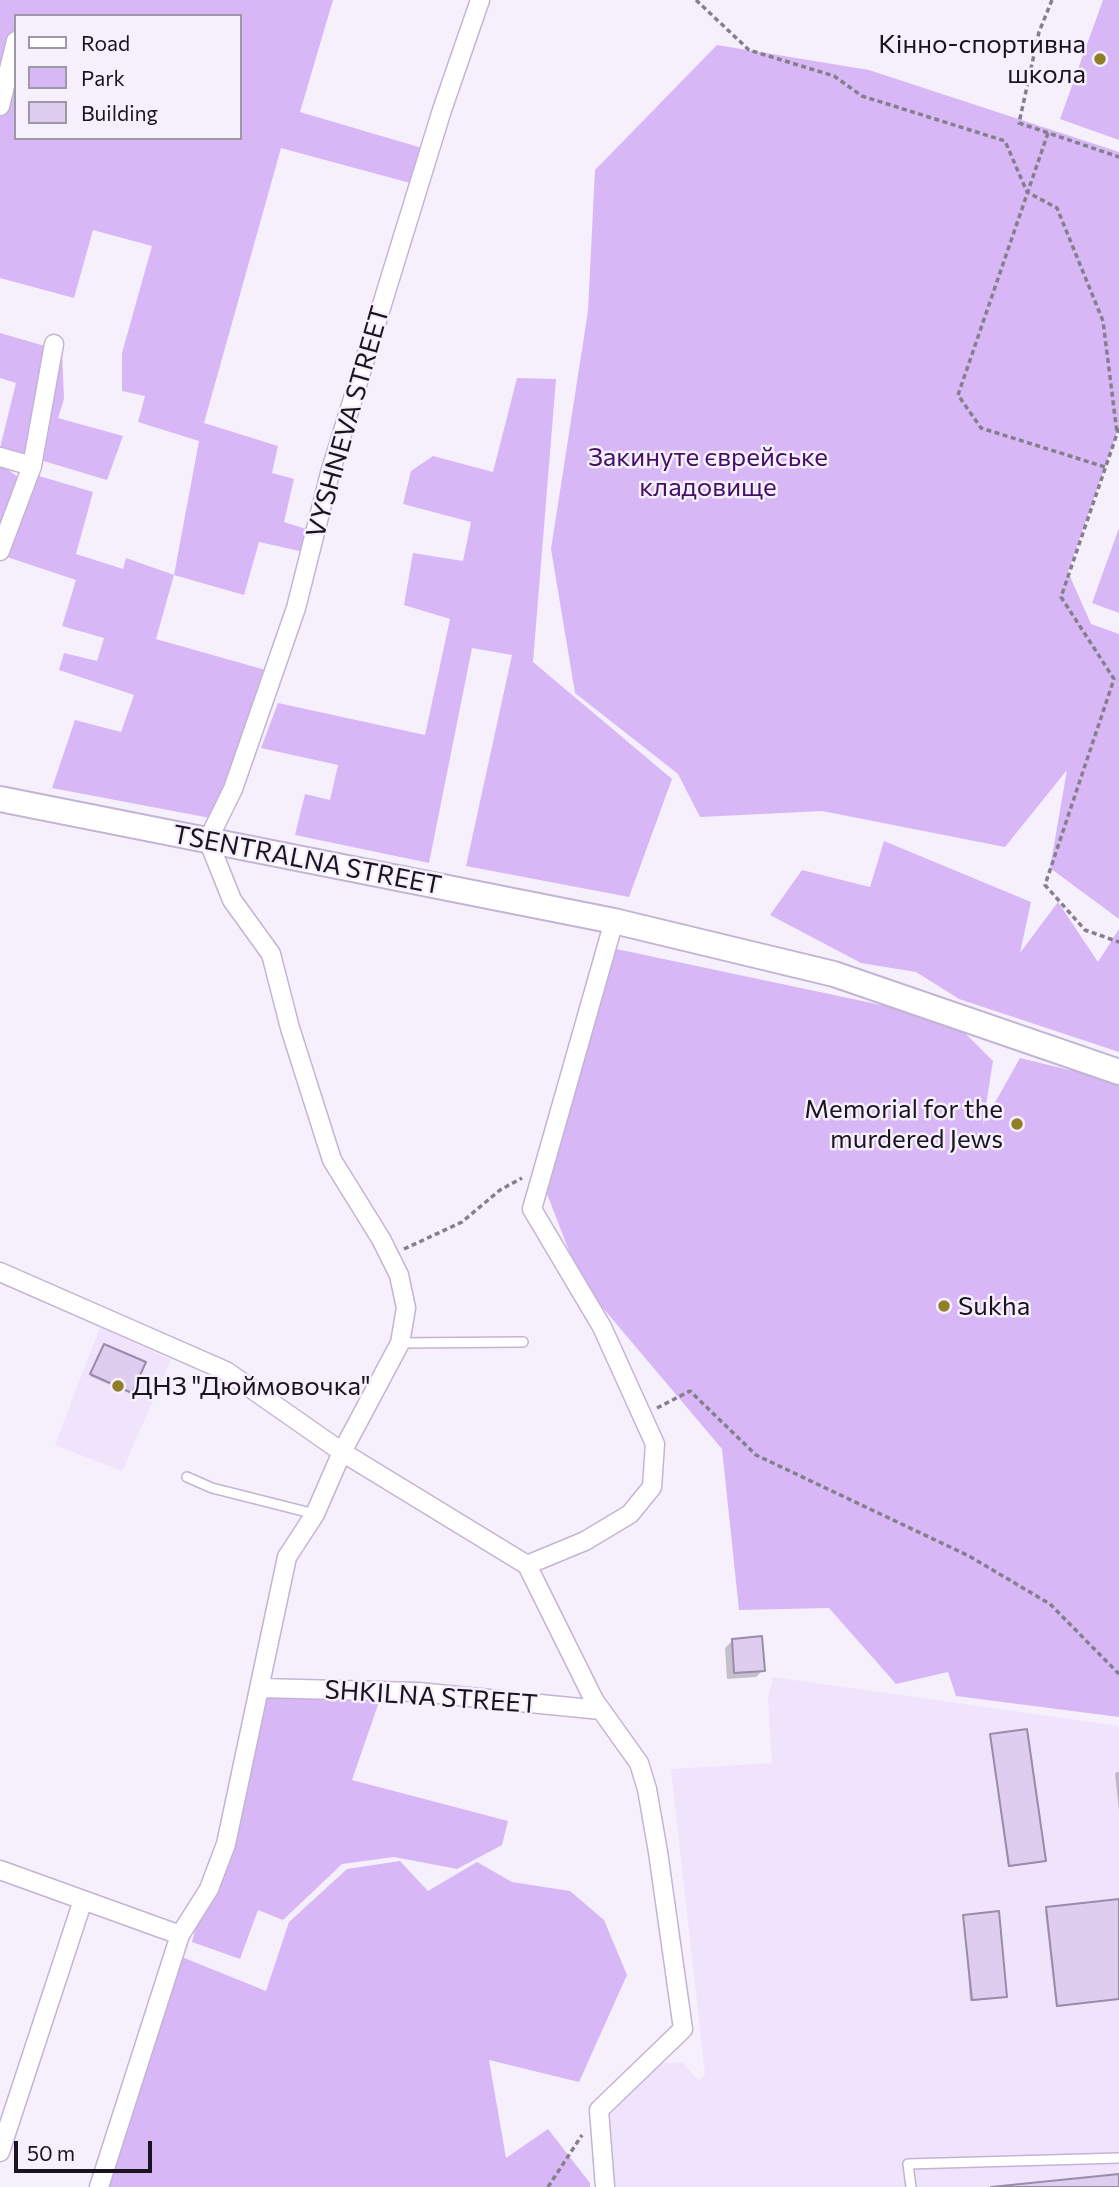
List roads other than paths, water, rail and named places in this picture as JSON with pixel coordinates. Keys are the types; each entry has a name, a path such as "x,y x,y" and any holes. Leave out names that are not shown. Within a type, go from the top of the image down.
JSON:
{"main road":[{"name":"TSENTRALNA STREET","path":"0,799 614,921 834,974 1119,1072"}],"street":[{"name":"VYSHNEVA STREET","path":"208,840 233,789 296,608 330,473 442,110 480,0"},
{"path":"1,99 14,49"},
{"path":"0,551 32,466 54,344"},
{"path":"0,457 32,466"},
{"path":"99,2187 180,1935 209,1889 226,1844 287,1557 315,1514 342,1452 400,1343 406,1308 399,1275 332,1160 290,1028 271,954 232,900 208,840"},
{"path":"527,1565 585,1541 630,1514 652,1487 655,1444 602,1327 532,1209 614,921"},
{"path":"0,1272 226,1371 342,1452 527,1565 601,1710 639,1763 647,1790 683,2029 599,2110 605,2187"},
{"name":"SHKILNA STREET","path":"261,1688 418,1692 601,1710"},
{"path":"0,1870 180,1935"},
{"path":"0,2152 83,1900"}],"lane":[{"path":"400,1343 523,1342"},
{"path":"187,1477 212,1488 315,1514"},
{"path":"911,2187 908,2164 1119,2158"}],"place":[{"name":"Кінно-спортивна школа","path":"1100,59"},
{"name":"Memorial for the murdered Jews","path":"1017,1124"},
{"name":"Sukha","path":"944,1306"},
{"name":"ДНЗ \"Дюймовочка\"","path":"118,1386"}],"park label":[{"name":"Закинуте єврейське кладовище","path":"708,472"}]}
